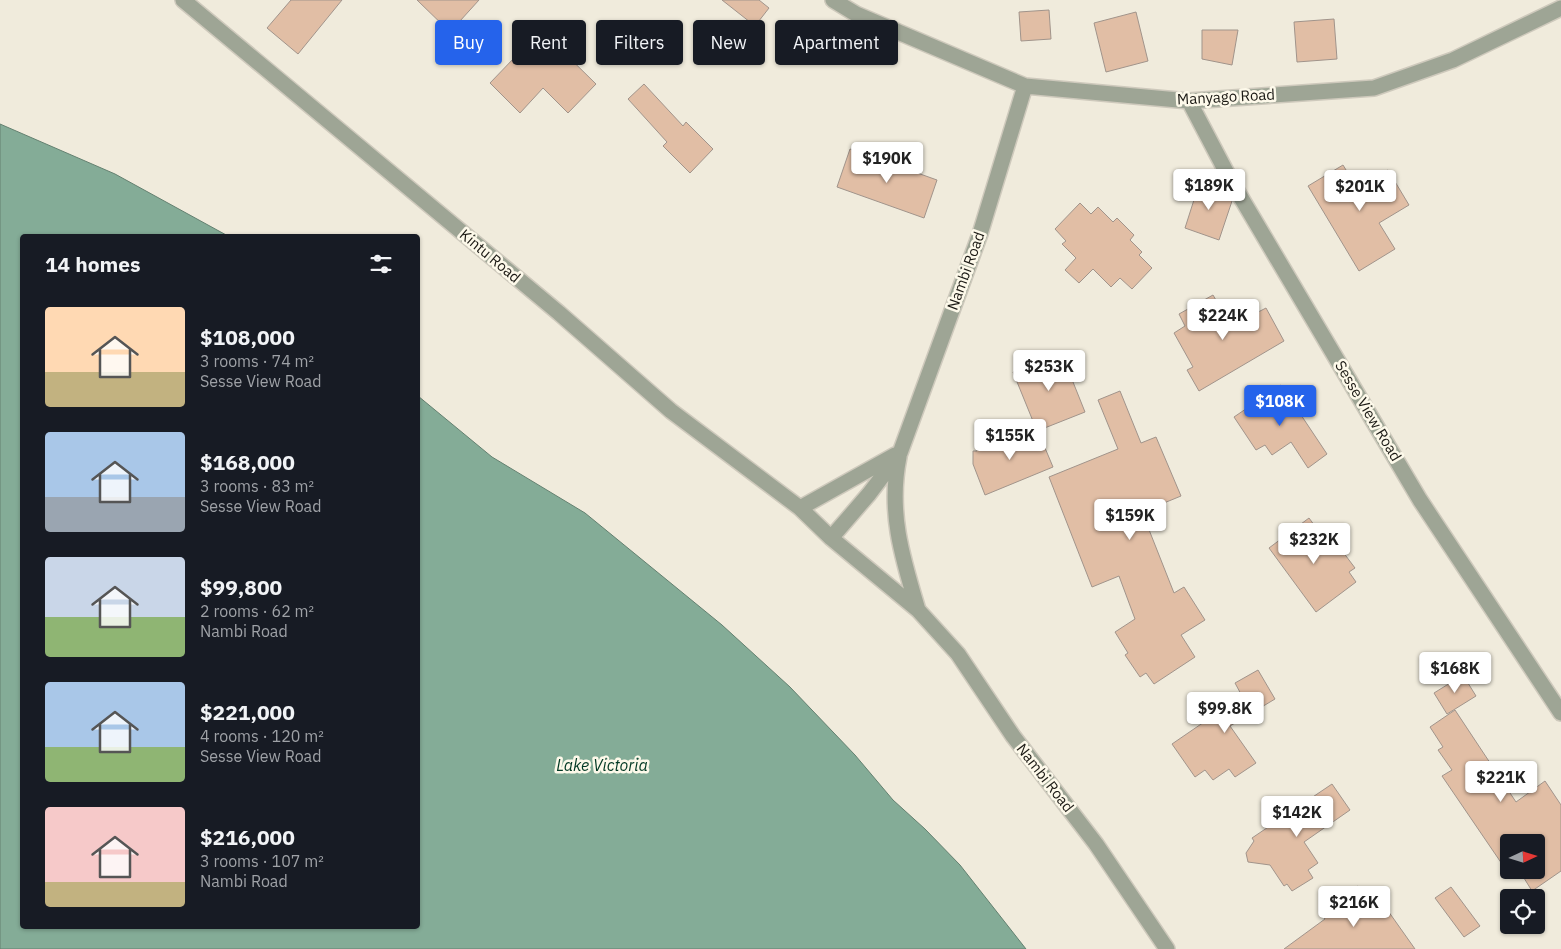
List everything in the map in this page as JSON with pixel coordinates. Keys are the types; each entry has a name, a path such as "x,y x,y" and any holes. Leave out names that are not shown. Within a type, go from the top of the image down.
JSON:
{"street":[{"name":"Kintu Road","path":"183,0 544,300 671,411 800,508"},
{"name":"Manyago Road","path":"833,0 856,14 1025,86 1189,101 1374,88 1453,60 1561,8"},
{"name":"Nambi Road","path":"918,610 901,554 894,515 895,478 900,453 980,234 1025,86"},
{"name":"Sesse View Road","path":"1189,101 1230,179 1420,500 1561,713"},
{"path":"800,508 900,453"},
{"name":"Nambi Road","path":"831,538 900,453"},
{"name":"Nambi Road","path":"800,508 831,538 918,610 958,654 1013,736 1096,844 1166,949"}],"water":[{"name":"Lake Victoria","path":"0,124 115,174 224,234 20,234 20,929 420,929 420,398 492,457 585,513 722,625 790,687 855,755 893,800 960,865 1026,949 0,949"}],"building":[{"path":"291,0 342,0 298,54 267,28"},
{"path":"417,0 479,0 461,20 438,20"},
{"path":"722,0 759,0 769,8 760,20 747,20"},
{"path":"1049,10 1051,39 1021,41 1019,12"},
{"path":"1136,12 1148,61 1106,72 1094,23"},
{"path":"1334,19 1337,59 1297,62 1294,22"},
{"path":"1202,30 1238,30 1232,65 1202,59"},
{"path":"512,60 512,65 577,65 596,84 568,113 543,88 520,113 490,83"},
{"path":"644,84 683,126 686,122 713,149 690,173 663,146 667,142 628,99"},
{"path":"850,149 937,180 924,218 837,187"},
{"path":"1343,165 1357,188 1388,170 1409,205 1379,223 1395,249 1359,271 1308,186"},
{"path":"1200,181 1225,190 1232,201 1219,240 1185,228"},
{"path":"1080,203 1091,214 1098,207 1113,222 1117,218 1134,235 1130,240 1142,252 1139,255 1152,268 1132,289 1120,278 1111,287 1093,269 1079,283 1065,270 1076,258 1062,244 1066,241 1055,229"},
{"path":"1213,295 1231,326 1266,308 1284,341 1199,391 1187,370 1193,367 1174,333 1185,326 1179,314"},
{"path":"1061,352 1085,412 1037,431 1013,372"},
{"path":"1281,385 1327,454 1308,468 1291,442 1272,455 1265,445 1256,450 1234,417"},
{"path":"1120,391 1141,443 1156,437 1181,496 1142,512 1174,593 1184,587 1205,620 1181,635 1195,657 1154,684 1146,673 1140,677 1125,655 1128,653 1115,632 1135,619 1119,576 1092,587 1049,477 1118,449 1098,400"},
{"path":"1008,431 1040,436 1053,467 985,495 973,464 973,451 977,451 978,443 992,446 993,437 1007,439"},
{"path":"1309,518 1331,548 1337,544 1355,568 1349,572 1356,582 1316,612 1269,548"},
{"path":"1258,670 1275,699 1230,726 1256,763 1235,777 1229,769 1213,780 1205,770 1195,777 1172,744 1242,696 1235,683"},
{"path":"1463,675 1476,696 1447,714 1434,693"},
{"path":"1455,710 1516,802 1545,781 1561,805 1561,871 1535,889 1531,889 1525,879 1545,879 1545,834 1500,834 1500,861 1442,776 1452,770 1438,750 1443,747 1430,727"},
{"path":"1332,784 1350,810 1304,842 1318,863 1308,870 1313,878 1292,891 1287,884 1284,886 1270,865 1248,862 1246,853 1254,841 1252,838"},
{"path":"1358,886 1377,914 1386,908 1415,949 1284,949 1325,919 1320,912"},
{"path":"1451,887 1480,926 1464,937 1435,898"}]}
